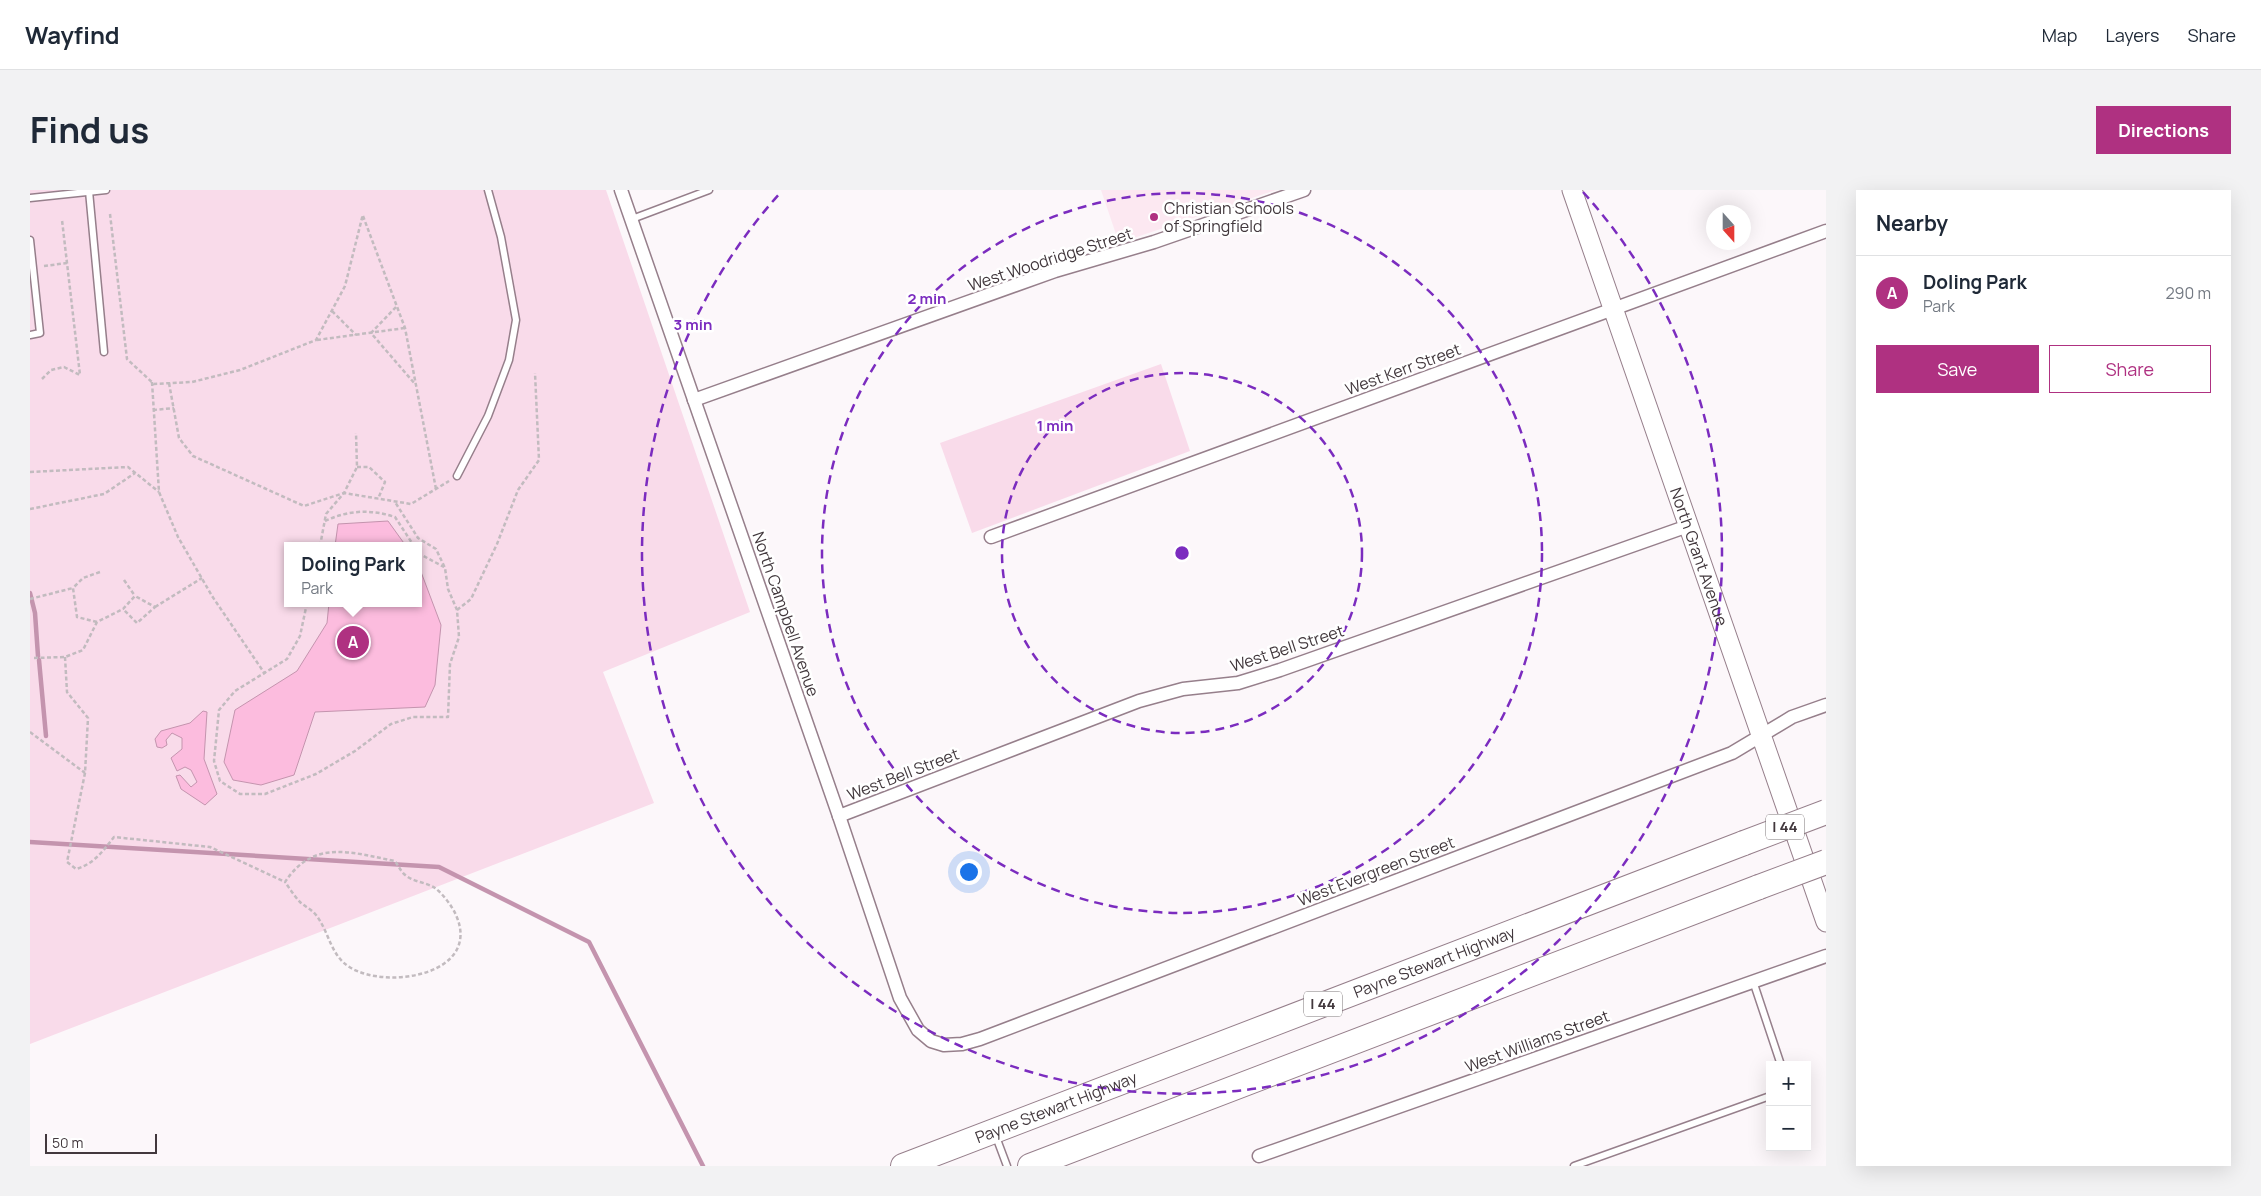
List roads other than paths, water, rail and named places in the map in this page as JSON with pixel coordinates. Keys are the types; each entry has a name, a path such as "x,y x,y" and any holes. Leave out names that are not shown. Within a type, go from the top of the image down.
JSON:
{"highway":[{"name":"Payne Stewart Highway","path":"902,1166 1826,812"},
{"path":"1030,1166 1826,862"}],"main road":[{"name":"North Grant Avenue","path":"1572,190 1826,922"}],"street":[{"name":"North Campbell Avenue","path":"622,190 839,816 900,998 918,1030 931,1041"},
{"name":"West Woodridge Street","path":"694,400 1055,271 1154,242 1304,190"},
{"name":"West Kerr Street","path":"991,536 1826,231"},
{"name":"West Bell Street","path":"839,816 1139,701 1182,689 1238,683 1280,670 1688,526"},
{"name":"West Evergreen Street","path":"931,1041 944,1045 962,1044 980,1039 1723,756 1792,717 1826,704"},
{"name":"West Williams Street","path":"1259,1156 1826,956"}],"lane":[{"path":"30,198 106,190"},
{"path":"457,476 488,416 509,360 516,320 501,237 488,190"},
{"path":"632,219 709,190"},
{"path":"89,191 104,352"},
{"path":"30,240 40,333 30,335"},
{"path":"1753,981 1780,1061"},
{"path":"1574,1166 1766,1097"},
{"path":"994,1131 1006,1166"}],"waterway":[{"path":"30,593 35,613 38,656"},
{"path":"39,660 46,736"},
{"path":"30,842 439,867 589,942 703,1166"}],"place":[{"name":"Christian Schools of Springfield","path":"1154,217"},
{"name":"Doling Park","path":"353,642"}]}
